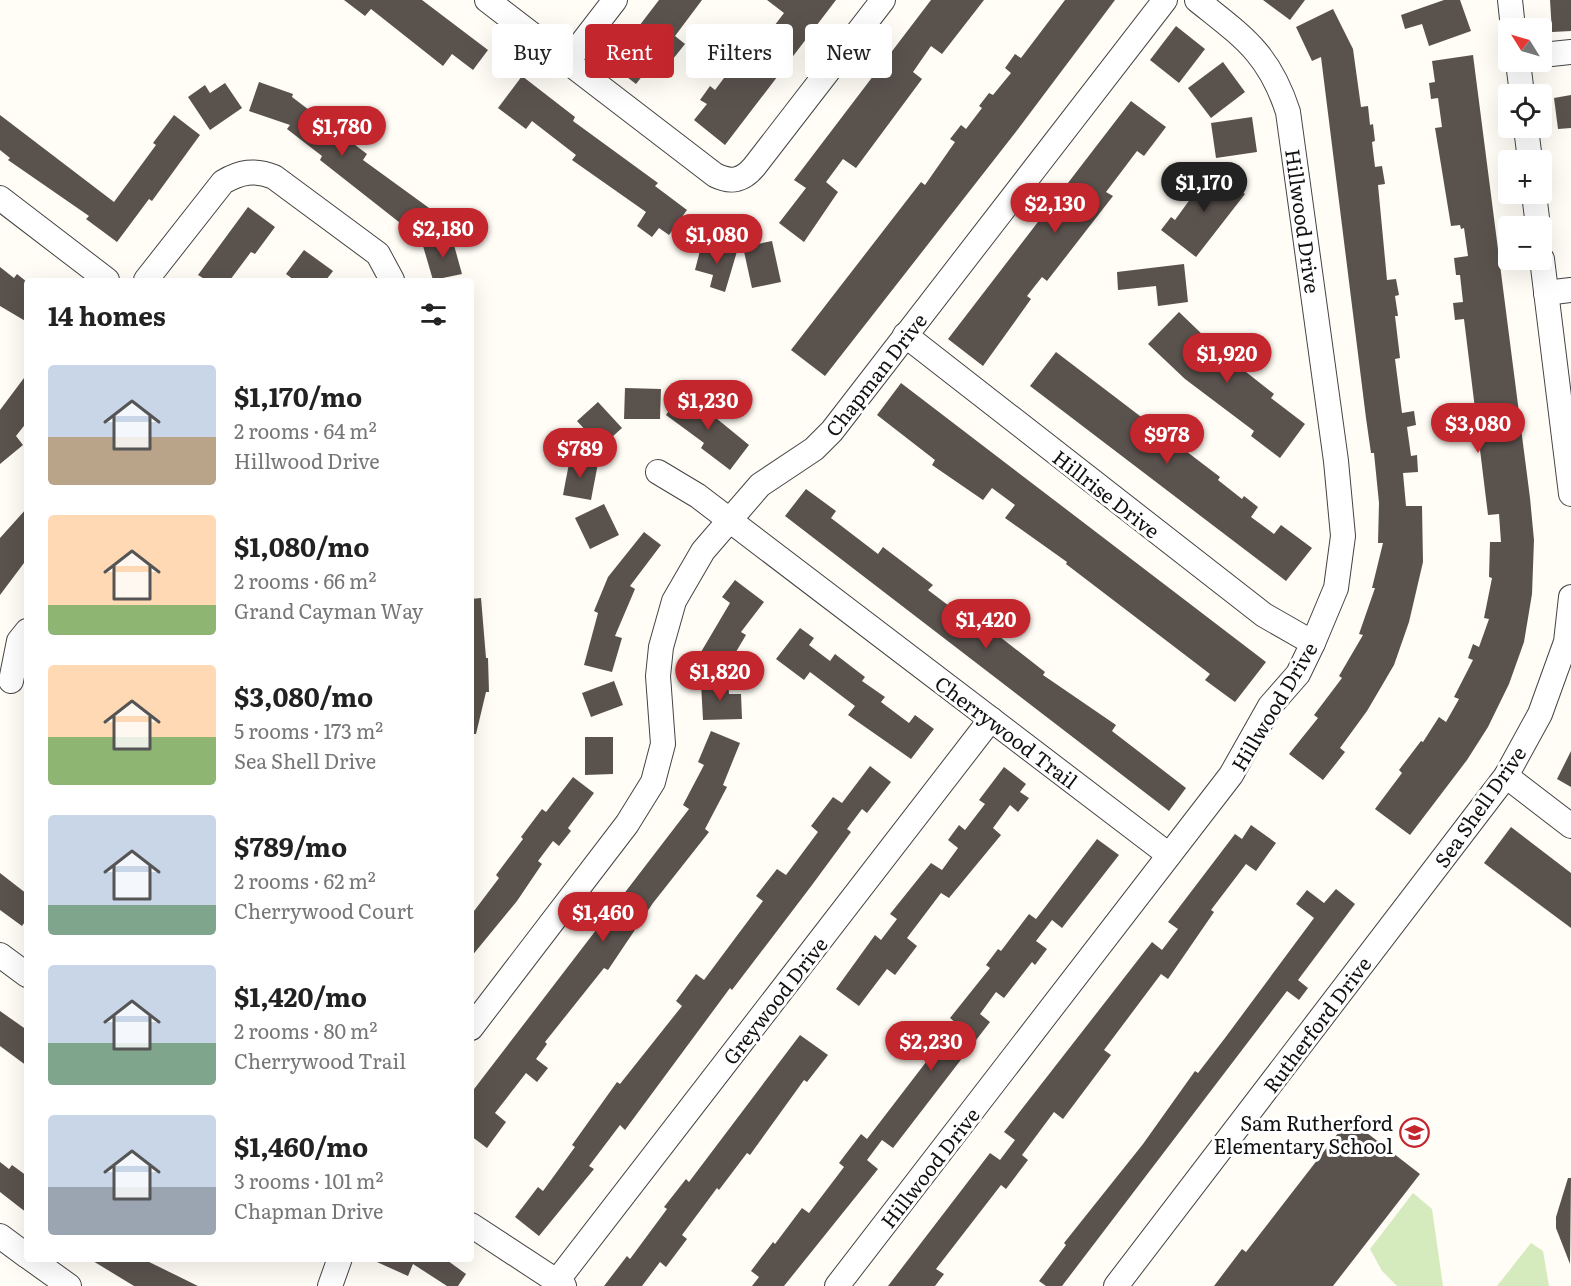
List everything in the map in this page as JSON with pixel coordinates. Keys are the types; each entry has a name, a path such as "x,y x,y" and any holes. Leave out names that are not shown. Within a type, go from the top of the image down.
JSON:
{"street":[{"path":"487,0 519,24"},
{"path":"573,55 615,0"},
{"path":"573,65 715,175 735,181 746,176 754,167 883,0"},
{"name":"Chapman Drive","path":"474,1024 627,824 653,782 663,744 658,676 661,647 674,601 703,551 760,486 814,449 832,431 1165,0"},
{"name":"Hillwood Drive","path":"837,1286 1231,775 1270,706 1298,674 1336,588 1343,536 1336,461 1288,112 1280,86 1268,64 1245,38 1197,0"},
{"path":"1510,0 1513,18"},
{"path":"1552,55 1571,52"},
{"path":"148,278 223,182 235,175 260,171 274,177 378,254 391,278"},
{"path":"4,210 104,278"},
{"path":"1543,270 1571,494"},
{"path":"1546,293 1571,290"},
{"name":"Hillrise Drive","path":"905,336 1264,615 1313,643"},
{"name":"Cherrywood Trail","path":"658,472 690,490 1169,855"},
{"name":"Sea Shell Drive","path":"1406,906 1506,776 1540,714 1566,642 1571,597"},
{"path":"11,681 19,641 24,635"},
{"name":"Greywood Drive","path":"560,1283 991,719"},
{"path":"1506,776 1571,825"},
{"name":"Rutherford Drive","path":"1116,1286 1406,906"},
{"path":"0,955 24,973"},
{"path":"474,1227 560,1283"},
{"path":"0,1236 24,1253"},
{"path":"36,1262 69,1286"},
{"path":"330,1286 339,1262"}],"green space":[{"path":"1413,1193 1432,1209 1443,1286 1397,1286 1382,1271 1370,1249"},
{"path":"1531,1243 1543,1251 1549,1286 1497,1286"}],"building":[{"path":"344,0 422,0 488,50 473,70 452,54 443,66 371,9 365,16"},
{"path":"659,0 702,0 675,36 685,44 674,58 674,24 641,24"},
{"path":"767,0 836,0 818,24 805,24 805,40 793,56 793,24 776,24 784,13"},
{"path":"931,0 984,0 942,54 931,46 913,72 922,79 856,168 843,159 826,182 838,192 804,242 779,223 806,188 794,180 872,78 892,78 892,51"},
{"path":"1065,0 1115,0 1015,133 825,376 791,350 921,182 925,185 955,142 950,139 961,125 966,129 982,108 979,106 989,93 993,95 1011,73 1005,68 1015,54 1021,58"},
{"path":"1263,0 1305,0 1290,20"},
{"path":"1444,0 1460,0 1471,31 1429,46 1422,24 1405,29 1401,15"},
{"path":"1550,0 1571,0 1571,31 1552,32"},
{"path":"1333,9 1353,49 1361,107 1368,106 1370,125 1373,124 1375,141 1372,142 1375,167 1382,166 1385,184 1378,185 1387,280 1396,279 1399,295 1395,296 1398,316 1395,316 1400,358 1395,359 1402,413 1414,411 1416,425 1407,427 1411,456 1417,455 1418,472 1403,473 1406,506 1422,506 1423,562 1409,622 1394,665 1367,711 1340,748 1345,752 1323,780 1289,754 1318,718 1314,715 1342,678 1339,676 1363,635 1359,634 1375,588 1372,588 1383,543 1378,543 1379,503 1374,453 1371,453 1366,418 1321,57 1312,61 1296,27"},
{"path":"1176,26 1205,49 1179,83 1150,60"},
{"path":"1473,55 1498,249 1498,270 1501,270 1534,540 1532,594 1524,642 1509,684 1488,727 1467,760 1410,835 1375,809 1402,773 1399,770 1421,741 1423,742 1439,717 1446,722 1459,699 1454,697 1473,660 1468,658 1473,644 1479,647 1489,619 1484,618 1492,578 1489,577 1490,542 1501,542 1499,514 1488,515 1464,319 1455,320 1453,303 1463,302 1460,275 1456,275 1454,258 1468,256 1464,228 1461,229 1460,225 1451,226 1435,128 1442,127 1438,98 1431,99 1429,83 1435,82 1432,61"},
{"path":"1223,62 1245,92 1211,118 1188,88"},
{"path":"520,78 525,78 575,117 573,121 658,183 655,186 687,210 669,235 659,228 652,237 637,226 646,212 572,160 576,155 532,121 526,129 498,108"},
{"path":"628,78 641,78 636,84"},
{"path":"724,78 776,78 725,145 694,120 707,104 700,100 710,86 715,90"},
{"path":"259,82 293,94 292,97 367,154 363,160 436,213 418,237 320,160 322,156 287,129 290,125 249,111"},
{"path":"225,83 242,108 210,130 188,97 205,85 210,93"},
{"path":"1571,95 1571,128 1558,129 1554,98"},
{"path":"1131,101 1166,127 1144,156 1137,151 1106,192 1113,196 1047,281 1042,277 1027,296 1031,299 983,366 948,339"},
{"path":"0,115 114,202 156,145 153,143 174,115 200,135 152,201 149,199 117,242 86,219 89,216 8,160 10,158 0,150"},
{"path":"1252,117 1257,152 1216,158 1211,123"},
{"path":"1212,169 1245,194 1196,257 1161,230 1171,217 1175,220"},
{"path":"248,207 275,227 255,254 251,252 232,278 203,278 198,275"},
{"path":"452,238 462,274 432,278 423,246"},
{"path":"772,241 781,282 752,288 743,247"},
{"path":"702,243 729,250 738,248 725,292 710,287 713,275 695,270"},
{"path":"304,250 333,271 328,278 291,278 286,274"},
{"path":"1184,264 1188,302 1158,306 1156,286 1118,290 1117,272"},
{"path":"0,267 14,278 17,274 24,280 24,320 0,306"},
{"path":"1179,312 1205,337 1203,338 1274,394 1271,398 1305,424 1280,458 1251,436 1254,431 1185,379 1148,344"},
{"path":"1056,352 1220,477 1218,480 1242,499 1244,496 1258,507 1251,517 1274,534 1281,525 1312,548 1286,581 1030,386"},
{"path":"24,378 24,426 16,436 23,445 0,464 0,410"},
{"path":"901,383 1266,662 1235,702 1205,680 1210,674 1066,564 1067,562 1005,518 1015,505 992,488 983,500 932,465 935,460 877,415"},
{"path":"625,388 661,389 660,419 624,419"},
{"path":"683,391 749,445 730,470 701,448 704,443 666,415"},
{"path":"598,402 622,428 601,447 577,421"},
{"path":"570,458 598,463 591,500 563,495"},
{"path":"806,489 836,511 831,518 878,554 883,547 933,585 928,590 977,627 981,622 1045,672 1043,675 1116,725 1112,731 1186,788 1169,811 785,516"},
{"path":"604,504 619,535 590,549 575,518"},
{"path":"24,511 24,563 0,595 0,538"},
{"path":"644,532 661,545 630,586 635,589 615,636 622,638 612,672 584,665 598,613 594,611 608,577"},
{"path":"735,580 764,602 741,632 746,635 727,667 701,652 730,603 722,597"},
{"path":"481,598 486,658 488,658 489,692 486,692 476,734 474,734 474,599"},
{"path":"800,628 814,638 809,645 830,661 835,654 865,677 862,681 885,697 881,702 909,723 915,715 934,729 911,759 848,715 855,706 810,672 804,680 776,659"},
{"path":"614,681 623,705 591,717 582,693"},
{"path":"728,681 729,694 741,694 742,719 703,720 701,683"},
{"path":"711,731 740,743 723,785 727,787 705,829 709,832 653,903 608,970 604,968 545,1042 547,1044 536,1059 548,1068 537,1082 526,1073 495,1113 506,1122 487,1148 474,1138 474,1089 689,809 683,805 704,765 698,762"},
{"path":"585,737 613,737 613,774 585,775"},
{"path":"1571,751 1571,787 1557,779"},
{"path":"870,766 891,782 867,813 862,809 847,829 851,832 812,885 732,990 730,988 625,1130 620,1125 589,1166 594,1169 539,1236 515,1217 538,1187 543,1191 575,1147 572,1145 617,1082 620,1084 682,1006 676,1001 696,974 704,980 763,901 756,896 777,869 786,875 818,832 811,826 833,797 842,803"},
{"path":"1004,767 1026,784 1020,792 1029,798 1018,812 1010,805 993,828 1001,835 949,898 941,893 907,938 917,946 895,975 887,969 859,1006 836,989 875,935 881,940 897,919 890,914 931,863 942,870 958,848 948,840 959,825 965,830 985,804 979,800"},
{"path":"573,777 594,793 568,828 571,831 559,846 553,841 538,861 542,864 517,901 474,953 474,911 499,878 496,875 523,839 521,837 542,809 546,812"},
{"path":"1251,825 1276,843 1256,871 1246,864 1211,910 1214,912 1168,979 1161,974 1104,1050 1111,1055 1063,1119 1054,1112 1022,1155 1028,1160 1006,1189 1001,1185 936,1269 944,1274 935,1286 888,1286 990,1153 1000,1160 1015,1140 1004,1132 1152,942 1162,950 1178,929 1168,922 1235,834 1242,839"},
{"path":"1511,827 1571,873 1571,928 1484,863"},
{"path":"1097,839 1119,855 1062,928 1052,920 1036,941 1047,949 1035,965 1032,962 1004,998 996,992 980,1014 990,1022 893,1148 882,1140 867,1160 878,1169 784,1286 752,1286 759,1277 751,1271 773,1242 775,1244 802,1208 809,1213 844,1167 839,1163 861,1134 867,1139 956,1023 950,1018 990,968 986,965 998,949 1001,951 1029,914 1036,919"},
{"path":"0,873 24,892 24,923 22,926 0,910"},
{"path":"1336,889 1355,904 1298,980 1308,988 1299,1000 1287,991 1062,1286 1046,1286 1039,1281 1066,1245 1064,1243 1143,1144 1195,1071 1198,1073 1225,1038 1314,918 1296,904 1307,890 1324,903"},
{"path":"0,1011 24,1028 24,1064 0,1046"},
{"path":"800,1035 828,1055 807,1082 804,1080 750,1155 747,1153 719,1190 717,1188 682,1235 687,1239 666,1267 660,1262 642,1286 604,1286 627,1256 630,1259 667,1209 664,1207 686,1179 689,1182"},
{"path":"1349,1119 1420,1174 1333,1286 1214,1286 1242,1249 1246,1252"},
{"path":"0,1162 9,1169 12,1165 24,1174 24,1211 0,1192"},
{"path":"1568,1178 1571,1178 1570,1264 1556,1228 1556,1217"},
{"path":"95,1262 149,1262 198,1286 134,1286"},
{"path":"377,1262 450,1262 466,1274 458,1286 447,1286 413,1264 408,1276"}],"place":[{"name":"Sam Rutherford Elementary School","path":"1414,1133"}]}
